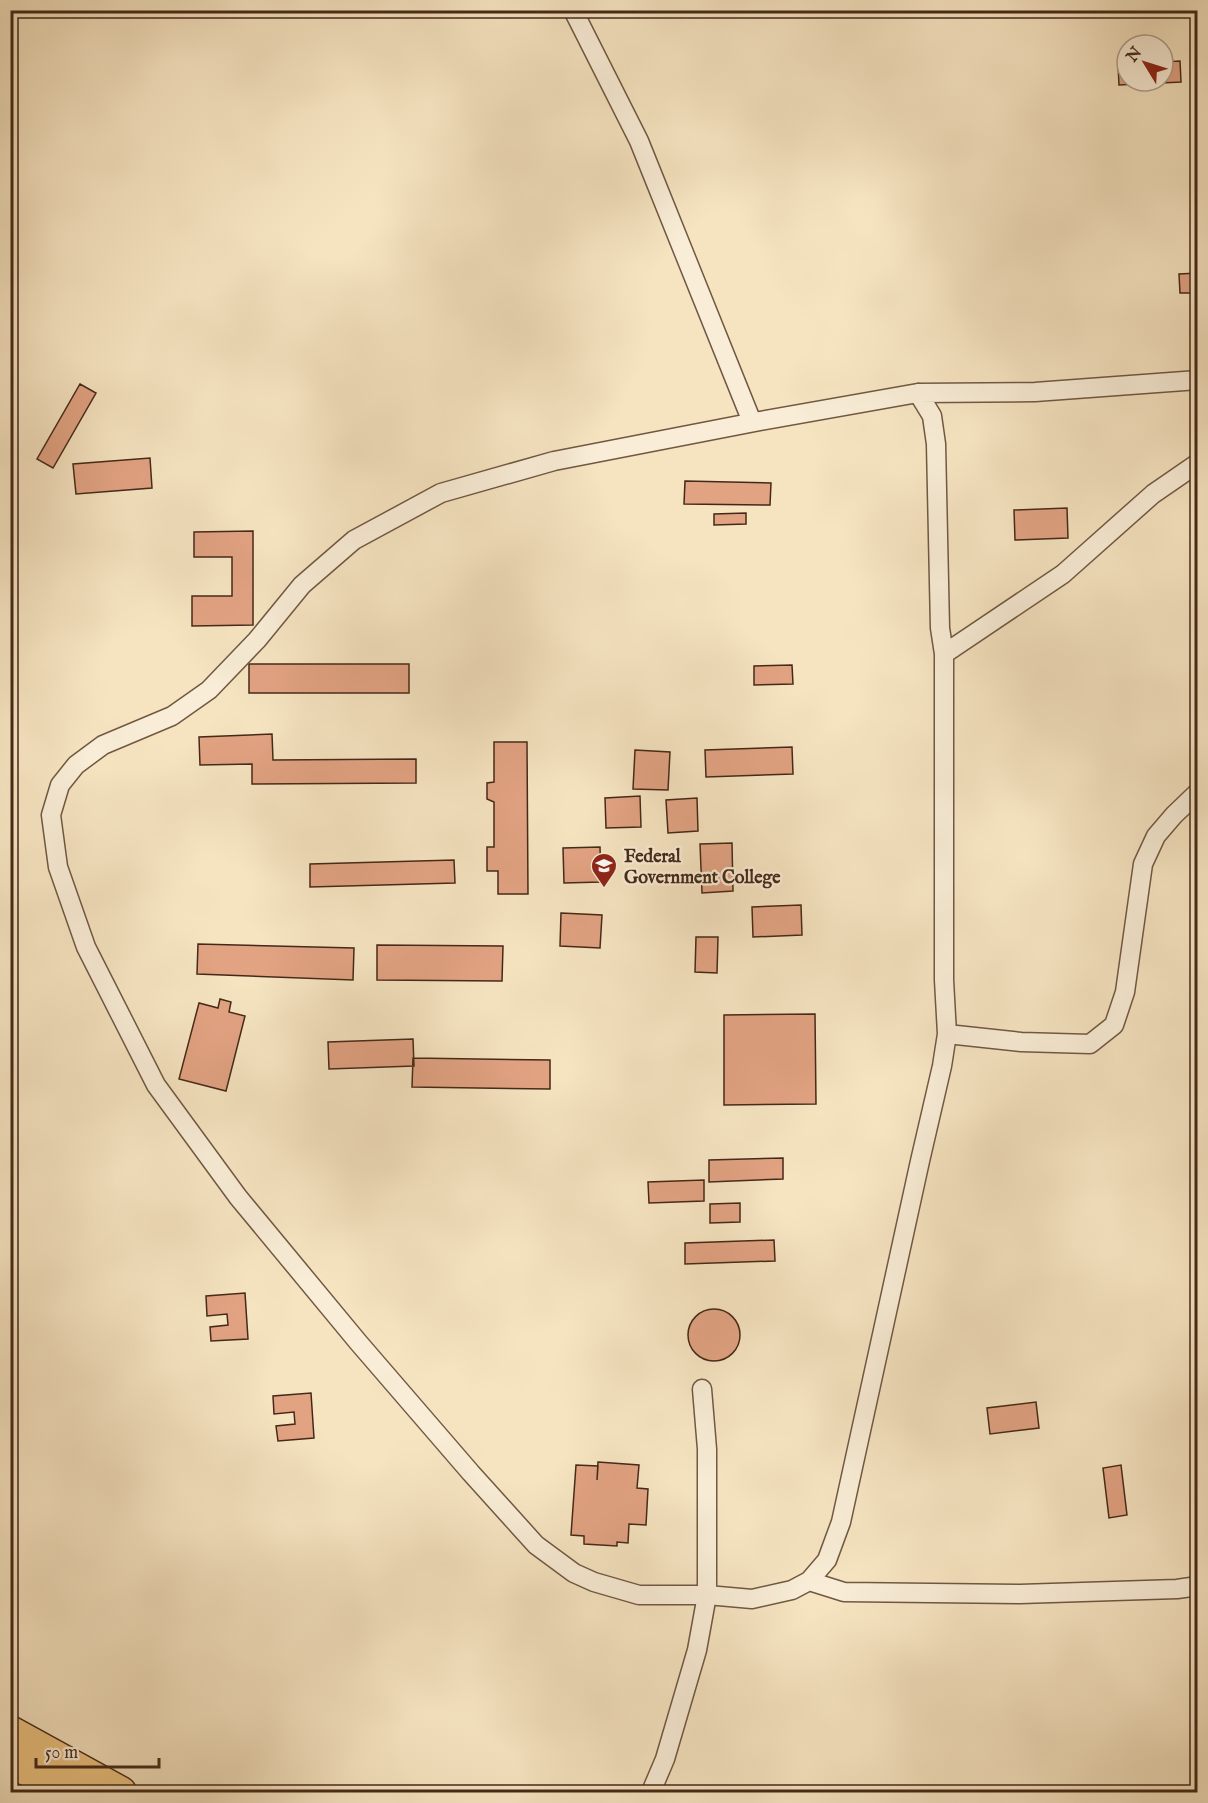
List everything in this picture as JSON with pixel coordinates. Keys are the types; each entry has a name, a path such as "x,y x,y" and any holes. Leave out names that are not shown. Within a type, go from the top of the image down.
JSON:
{"highway":[{"path":"10,1731 121,1792"},
{"path":"10,1762 69,1792"}],"street":[{"path":"573,10 639,141 752,422"},
{"path":"918,393 932,416 936,444 940,628 944,654 944,980 947,1034 942,1066 841,1522 827,1560 809,1581 792,1590 753,1599 707,1595 639,1595 594,1582 574,1573 536,1545 358,1342 238,1197 156,1084 86,947 58,867 51,816 60,785 76,765 103,745 172,716 209,690 257,640 302,585 354,540 441,493 554,461 752,422 918,393 1035,392 1197,380"},
{"path":"944,654 1064,574 1153,494 1197,463"},
{"path":"947,1034 1021,1042 1090,1044 1114,1025 1125,992 1143,864 1156,836 1174,814 1197,792"},
{"path":"651,1792 665,1759 693,1661 707,1595 707,1449 702,1389"},
{"path":"809,1581 844,1592 1020,1594 1177,1589 1197,1586"}],"building":[{"path":"1175,61 1180,61 1181,82 1175,82"},
{"path":"1198,273 1198,293 1180,293 1179,274"},
{"path":"80,384 96,393 53,468 37,459"},
{"path":"150,458 152,488 76,494 73,464"},
{"path":"685,481 771,483 770,505 684,504"},
{"path":"1067,508 1068,538 1015,540 1014,510"},
{"path":"746,513 746,524 714,525 714,514"},
{"path":"1192,527 1198,527 1198,573 1194,573"},
{"path":"253,531 253,625 192,626 192,596 232,596 232,557 194,557 194,532"},
{"path":"249,664 409,664 409,693 249,693"},
{"path":"792,665 793,684 754,685 754,666"},
{"path":"272,734 273,760 416,759 416,783 252,784 252,764 200,765 199,737"},
{"path":"494,742 527,742 528,894 498,894 498,871 487,871 487,847 494,847 494,802 487,799 487,783 494,782"},
{"path":"792,747 793,774 706,777 705,750"},
{"path":"635,750 670,752 668,790 633,789"},
{"path":"640,796 641,827 606,828 605,798"},
{"path":"697,798 698,831 668,833 666,800"},
{"path":"732,843 733,891 702,893 700,844"},
{"path":"600,847 601,882 564,883 563,848"},
{"path":"454,860 455,883 310,887 310,864"},
{"path":"801,905 802,935 753,937 752,907"},
{"path":"561,913 602,915 600,948 560,946"},
{"path":"696,937 718,937 717,973 695,972"},
{"path":"198,944 354,948 353,980 197,974"},
{"path":"377,945 503,946 502,981 377,980"},
{"path":"220,999 231,1002 229,1012 245,1016 226,1091 179,1079 199,1003 218,1008"},
{"path":"815,1014 816,1104 724,1105 724,1015"},
{"path":"413,1039 414,1066 329,1069 328,1042"},
{"path":"413,1058 550,1060 550,1089 412,1087"},
{"path":"783,1158 783,1179 709,1182 709,1160"},
{"path":"704,1180 704,1201 649,1203 648,1182"},
{"path":"740,1203 740,1222 710,1223 710,1204"},
{"path":"774,1240 775,1261 685,1264 685,1243"},
{"path":"245,1293 248,1339 211,1341 210,1327 228,1325 227,1314 207,1316 206,1296"},
{"path":"714,1309 724,1311 732,1317 738,1325 740,1335 738,1345 732,1353 724,1359 714,1361 704,1359 696,1353 690,1345 688,1335 690,1325 696,1317 704,1311"},
{"path":"311,1393 314,1438 278,1441 276,1426 295,1424 294,1412 274,1414 273,1396"},
{"path":"1036,1402 1039,1428 990,1434 987,1408"},
{"path":"598,1462 639,1465 637,1488 648,1489 646,1525 629,1524 628,1543 617,1542 617,1546 584,1544 584,1536 571,1535 576,1465 598,1466"},
{"path":"1121,1465 1127,1515 1109,1518 1103,1468"}],"place":[{"name":"Federal Government College","path":"604,889"}]}
